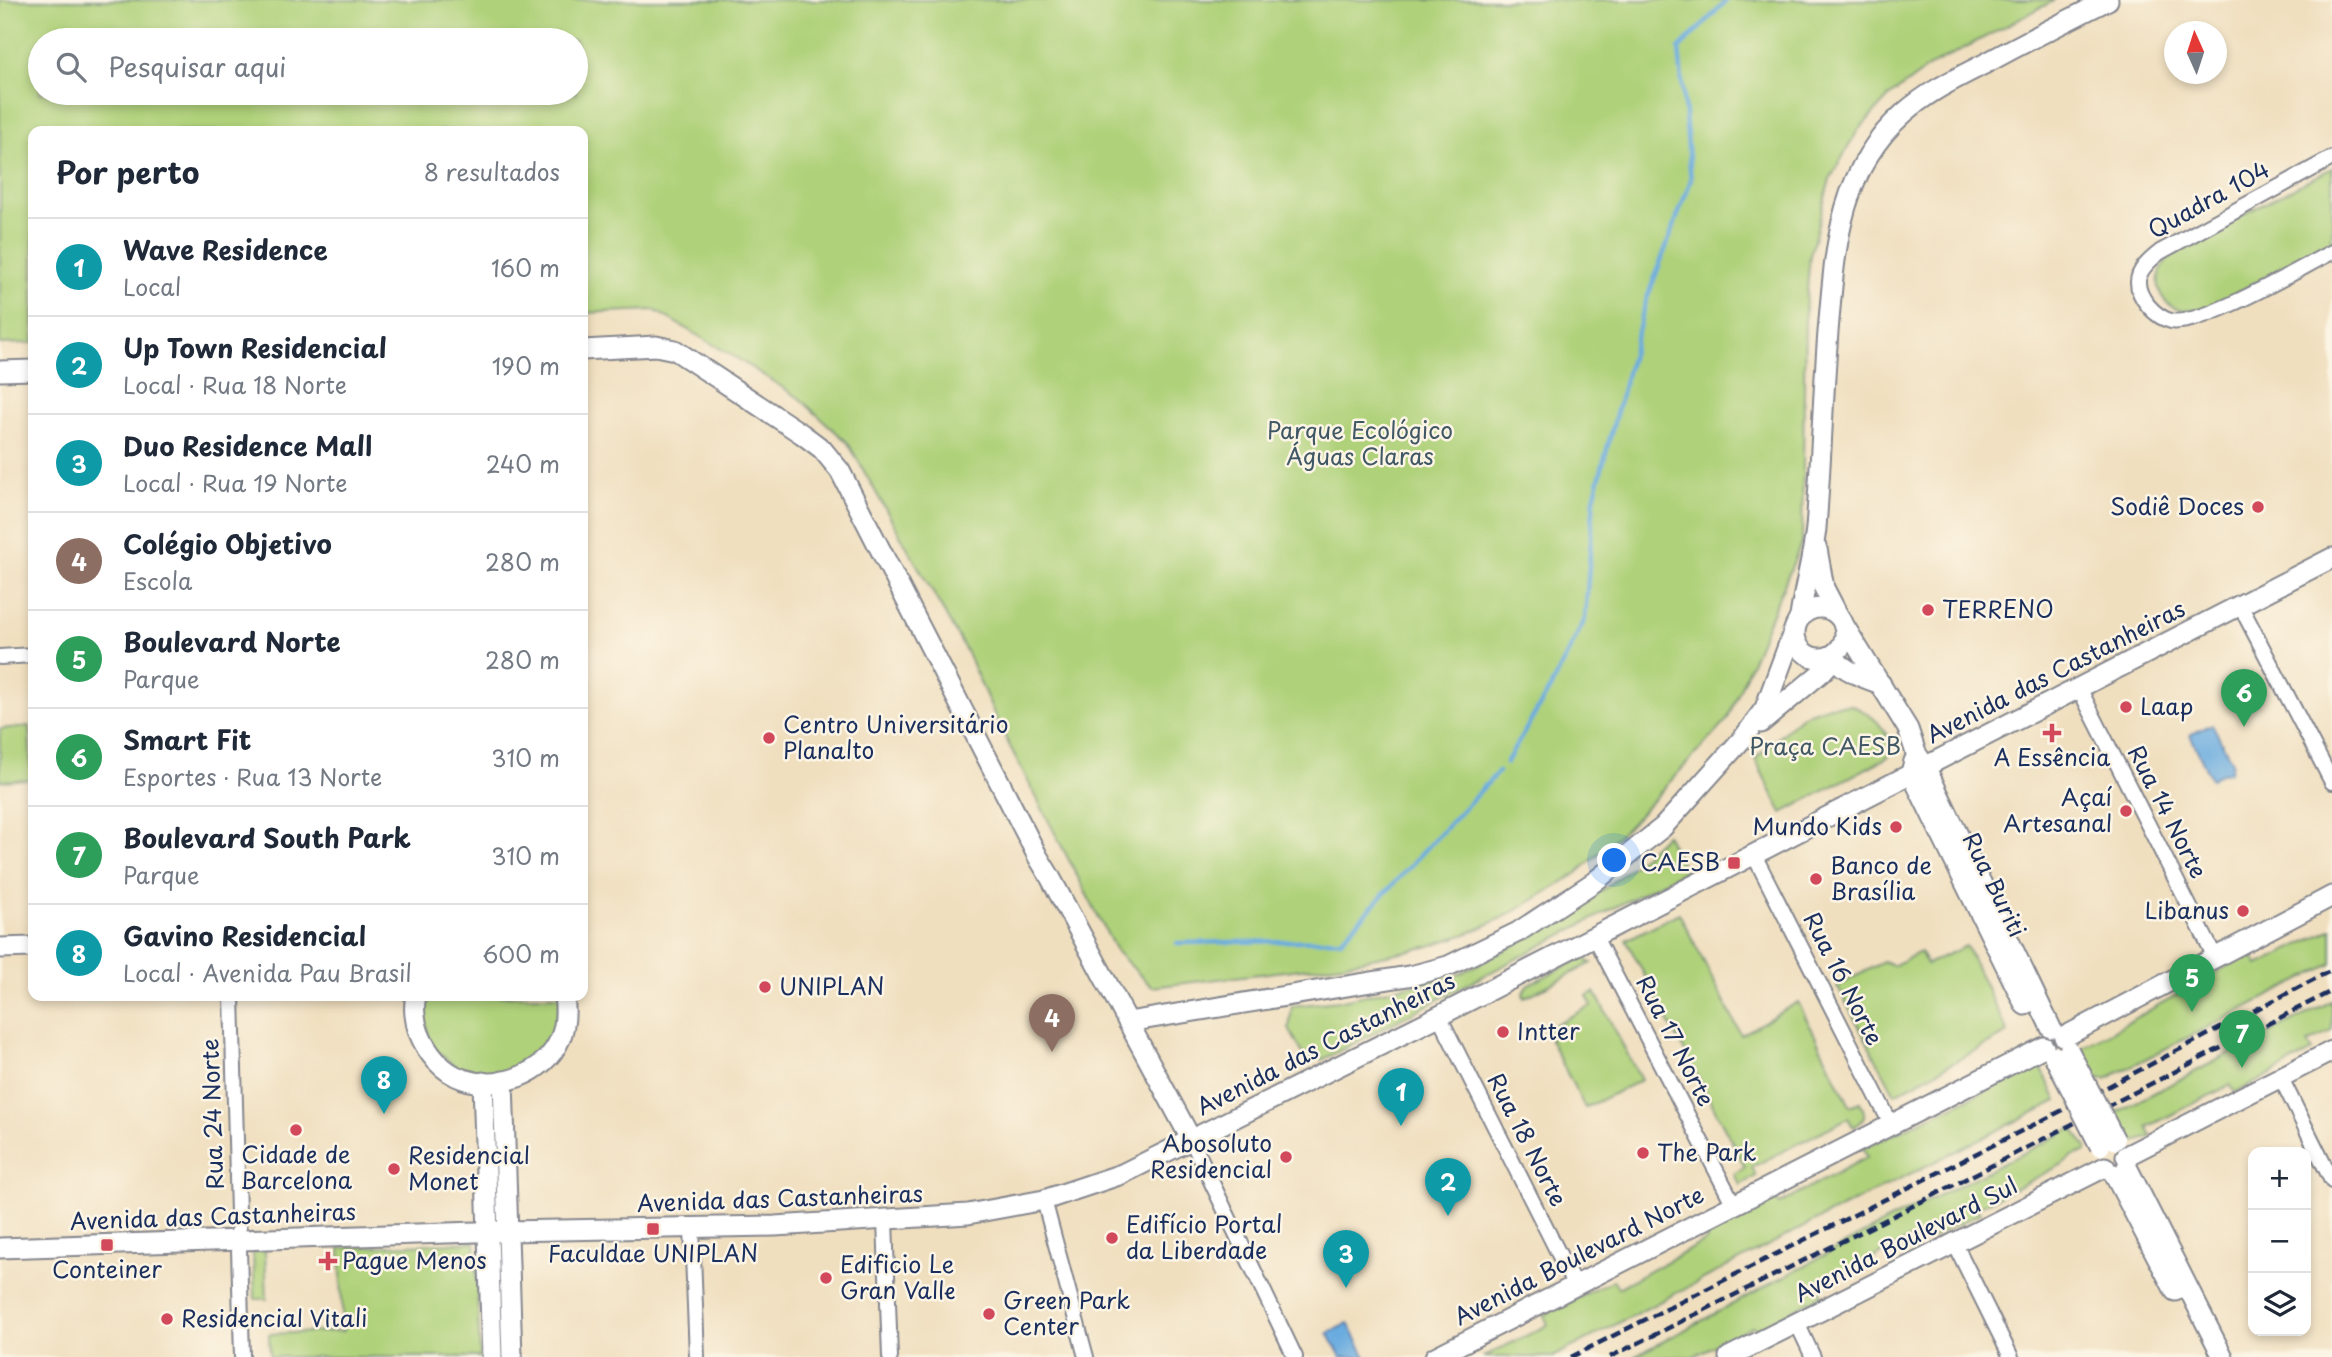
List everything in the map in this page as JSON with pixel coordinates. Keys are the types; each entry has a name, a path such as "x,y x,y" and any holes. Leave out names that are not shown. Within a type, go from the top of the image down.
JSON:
{"street":[{"path":"1128,1022 1414,975 1448,966 1486,949 1518,932 1594,882 1663,827 1744,737 1765,708 1798,622 1814,608 1831,610 1841,621 1846,634 1842,646 1831,656 1814,658 1801,650 1794,635 1798,622 1815,531 1836,248 1847,202 1862,165 1872,146 1886,130 1938,87 2108,0"},
{"name":"Quadra 104","path":"2332,158 2160,252 2143,270 2138,282 2151,310 2168,320 2183,321 2207,316 2332,252"},
{"path":"588,349 656,346 675,350 822,449 840,471 1038,857 1191,1139 1295,1357"},
{"path":"0,371 28,370"},
{"name":"Rua Buriti","path":"1815,531 1824,588 1841,621 1908,729 1917,764 2055,1043 2223,1357"},
{"name":"Avenida das Castanheiras","path":"0,1248 497,1232 692,1229 968,1214 1044,1200 1122,1174 1439,1016 1753,853 1917,764 2079,688 2332,558"},
{"path":"2240,605 2332,782"},
{"path":"0,657 28,655"},
{"path":"1744,737 1822,672 1830,663 1831,656"},
{"path":"1831,656 1860,677 1881,684"},
{"name":"Rua 14 Norte","path":"2079,688 2215,957"},
{"name":"Rua 16 Norte","path":"1753,853 1892,1126"},
{"name":"Avenida Boulevard Norte","path":"1435,1357 2055,1043 2332,896"},
{"name":"Rua 17 Norte","path":"1594,935 1734,1205"},
{"path":"0,948 28,947"},
{"name":"Rua 24 Norte","path":"232,1001 241,1241 242,1357"},
{"path":"414,1001 416,1025 425,1048 441,1067 463,1079 483,1082 503,1081 527,1074 547,1059 560,1039 566,1015 565,1001"},
{"name":"Rua 18 Norte","path":"1439,1016 1575,1286"},
{"name":"Avenida Boulevard Sul","path":"1729,1357 2114,1157 2332,1051"},
{"path":"2280,1076 2332,1181"},
{"path":"492,1357 503,1081"},
{"path":"483,1082 512,1357"},
{"name":"Rua Buriti","path":"2114,1157 2209,1357"},
{"path":"1044,1200 1086,1357"},
{"path":"885,1220 890,1357"},
{"path":"692,1229 697,1357"},
{"path":"1954,1242 2011,1357"},
{"path":"1797,1324 1813,1357"}],"green space":[{"name":"Parque Ecológico Águas Claras","path":"0,0 2055,0 1932,65 1890,96 1858,130 1830,179 1810,255 1805,312 1802,542 1727,720 1628,827 1576,874 1510,914 1469,933 1426,947 1343,964 1152,987 1116,951 1002,731 966,651 848,443 799,398 654,310 588,313 588,126 28,126 28,343 0,344"},
{"path":"2332,168 2332,245 2206,308 2177,308 2167,302 2158,283 2167,259 2179,248"},
{"name":"Praça CAESB","path":"1852,705 1881,726 1892,746 1888,757 1782,813 1755,759 1803,715 1829,706"},
{"path":"28,726 28,779 0,781 0,729"},
{"path":"1666,834 1685,871 1322,1060 1303,1054 1289,1029 1292,1006 1338,1001 1457,975 1519,943 1588,902 1634,865"},
{"path":"1679,913 1741,1035 1798,1002 1850,1106 1860,1102 1863,1110 1863,1120 1858,1125 1853,1127 1848,1118 1752,1167 1756,1176 1740,1185 1734,1174 1745,1167 1626,940"},
{"path":"2332,929 2332,964 2106,1079 2097,1078 2080,1049 2251,953 2258,965"},
{"path":"1966,946 2008,1033 1895,1094 1837,986 1883,962 1893,966 1920,952 1927,964"},
{"path":"1582,958 1592,963 1524,998 1527,985"},
{"path":"1595,992 1641,1080 1585,1108 1545,1030 1592,1005 1587,996"},
{"path":"422,1001 561,1001 548,1055 507,1077 465,1075 430,1045"},
{"path":"2332,1001 2332,1031 2308,1043 2313,1051 2236,1093 2230,1085 2147,1127 2152,1137 2128,1144 2121,1139 2113,1118 2115,1113"},
{"path":"2040,1065 2057,1101 1819,1219 1553,1357 1483,1357 1548,1325 1544,1315 1613,1280 1618,1288 1707,1240 1702,1231 1775,1196 1779,1204 1867,1157 1863,1148"},
{"path":"2073,1128 2087,1149 2085,1152 1976,1208 1980,1213 1917,1246 1910,1239 1819,1286 1822,1295 1757,1329 1752,1326 1692,1357 1634,1357 1886,1222"},
{"path":"475,1242 480,1357 270,1357 269,1334 343,1331 340,1248"},
{"path":"265,1251 267,1299 255,1299 253,1252"}],"water":[{"path":"2212,724 2232,762 2230,772 2221,773 2211,779 2190,735"},
{"path":"1348,1323 1366,1357 1341,1357 1328,1333"}],"waterway":[{"path":"1506,763 1552,685 1585,619 1594,498 1646,301 1691,180 1679,49 1727,0"},
{"path":"1177,943 1341,940 1498,772"}],"railway":[{"path":"1571,1357 2063,1110 2332,970"},
{"path":"1610,1357 1905,1210 2332,991"}],"place":[{"name":"Sodiê Doces","path":"2258,507"},
{"name":"TERRENO","path":"1928,610"},
{"name":"Laap","path":"2126,707"},
{"name":"Smart Fit","path":"2244,727"},
{"name":"A Essência","path":"2052,733"},
{"name":"Centro Universitário Planalto","path":"769,738"},
{"name":"Açaí Artesanal","path":"2126,811"},
{"name":"Mundo Kids","path":"1896,827"},
{"name":"CAESB","path":"1734,863"},
{"name":"Banco de Brasília","path":"1816,879"},
{"name":"Libanus","path":"2243,911"},
{"name":"UNIPLAN","path":"765,987"},
{"name":"Boulevard Norte","path":"2192,1012"},
{"name":"Intter","path":"1503,1032"},
{"name":"Colégio Objetivo","path":"1052,1052"},
{"name":"Boulevard South Park","path":"2242,1068"},
{"name":"Gavino Residencial","path":"384,1114"},
{"name":"Wave Residence","path":"1401,1126"},
{"name":"Cidade de Barcelona","path":"296,1130"},
{"name":"The Park","path":"1643,1153"},
{"name":"Abosoluto Residencial","path":"1286,1157"},
{"name":"Residencial Monet","path":"394,1169"},
{"name":"Up Town Residencial","path":"1448,1216"},
{"name":"Faculdae UNIPLAN","path":"653,1229"},
{"name":"Edifício Portal da Liberdade","path":"1112,1238"},
{"name":"Conteiner","path":"107,1245"},
{"name":"Pague Menos","path":"328,1261"},
{"name":"Edificio Le Gran Valle","path":"826,1278"},
{"name":"Duo Residence Mall","path":"1346,1288"},
{"name":"Green Park Center","path":"989,1314"},
{"name":"Residencial Vitali","path":"167,1319"}]}
